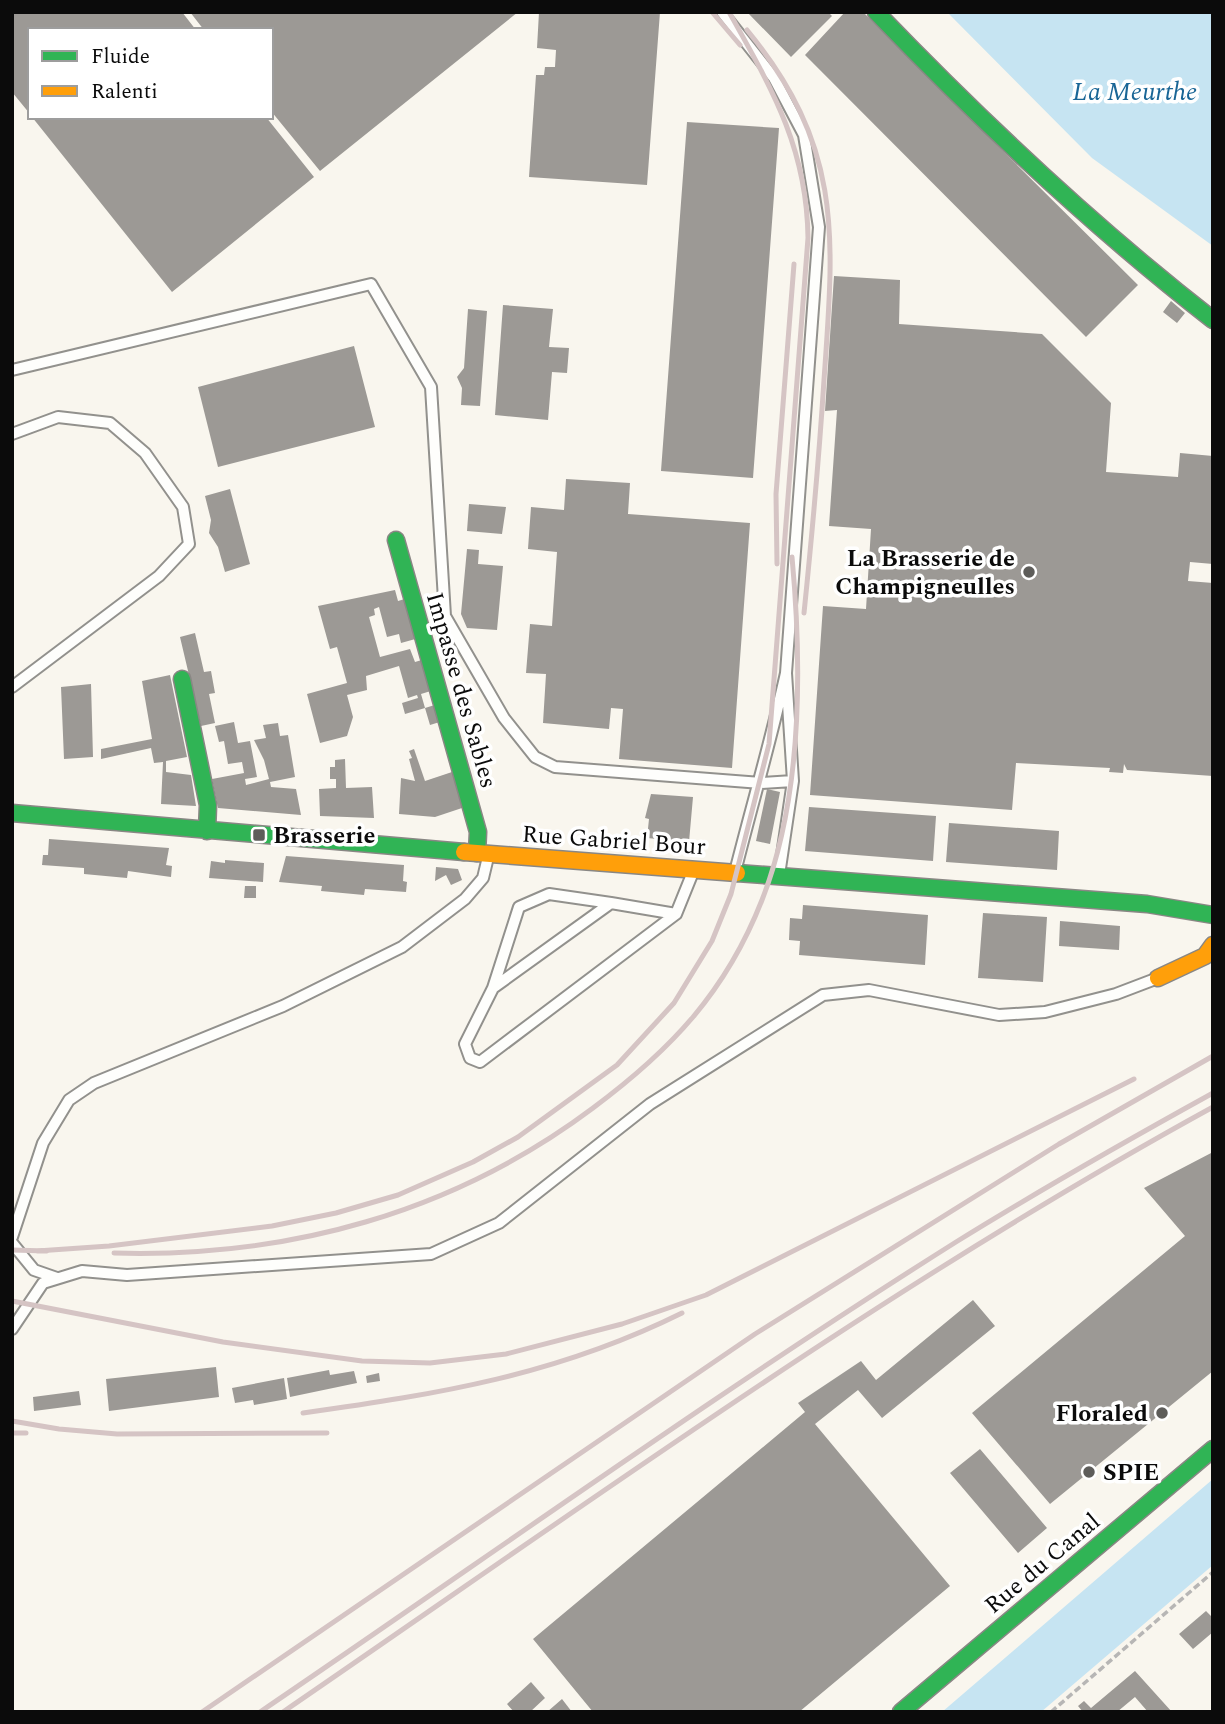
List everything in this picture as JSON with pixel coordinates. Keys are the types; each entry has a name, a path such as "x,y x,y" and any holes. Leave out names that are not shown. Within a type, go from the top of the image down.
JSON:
{"street":[{"path":"876,12 944,83 1145,269 1213,320"},
{"name":"Impasse des Sables","path":"396,540 483,854"},
{"path":"182,679 208,804 207,831"},
{"name":"Rue Gabriel Bour","path":"12,813 483,854 1147,904 1213,915"},
{"path":"1158,978 1205,956 1213,945"},
{"name":"Rue du Canal","path":"901,1712 1213,1450"}],"lane":[{"path":"722,12 774,78 804,135 819,227 786,673 793,781 779,875"},
{"path":"12,370 371,284 431,387 445,616 504,718 535,757 555,766 757,782 793,781"},
{"path":"12,434 58,417 110,423 145,453 183,507 189,544 159,576 12,687"},
{"path":"735,872 757,782 765,767 786,673"},
{"path":"12,1237 43,1143 69,1101 94,1083 283,1006 402,947 466,899 483,878 483,854"},
{"path":"676,914 549,894 519,907 493,988 465,1045 470,1058 480,1062 676,914 690,886 694,869"},
{"path":"493,988 611,903"},
{"path":"12,1329 43,1283 82,1271 127,1275 431,1254 499,1223 650,1104 823,995 869,990 999,1015 1045,1012 1116,994 1158,978"},
{"path":"12,1243 34,1270 57,1278"}],"path":[{"path":"1051,1712 1213,1572"}],"water":[{"name":"La Meurthe","path":"947,12 1213,12 1213,246 1092,158"},
{"path":"1213,1479 1213,1565 1041,1712 942,1712"}],"building":[{"path":"12,12 182,12 194,28 28,28 28,112 12,92"},
{"path":"190,12 518,12 320,171 273,113 273,28 202,28"},
{"path":"539,12 660,12 647,185 529,177 536,75 544,75 545,67 555,67 556,50 537,48"},
{"path":"747,12 828,12 832,16 791,57"},
{"path":"845,12 863,12 1138,285 1086,337 805,55"},
{"path":"34,119 268,119 314,177 172,292"},
{"path":"687,122 779,128 753,478 661,471"},
{"name":"La Brasserie de Champigneulles","path":"834,276 900,280 899,324 1042,334 1111,403 1106,472 1178,477 1180,453 1213,456 1213,564 1190,562 1188,581 1213,583 1213,776 1127,770 1124,764 1123,773 1109,772 1110,768 1016,763 1012,810 810,795 823,606 866,609 871,529 829,526 837,410 825,411"},
{"path":"1171,301 1185,313 1177,323 1163,312"},
{"path":"503,305 553,309 549,347 569,348 567,373 552,372 548,420 495,415"},
{"path":"468,309 487,311 480,406 461,405 462,388 457,377 464,368"},
{"path":"354,346 375,427 218,467 198,387"},
{"path":"566,479 630,483 628,514 750,523 732,768 619,759 623,709 611,708 609,729 543,723 546,674 526,673 530,624 552,626 557,552 528,549 531,507 564,510"},
{"path":"230,489 250,564 225,572 218,547 209,533 211,520 205,496"},
{"path":"469,504 506,507 502,534 467,531"},
{"path":"467,549 479,550 478,564 503,566 497,630 467,628 461,614"},
{"path":"395,590 398,601 408,598 419,638 401,643 399,634 387,637 379,607 374,609 375,615 369,617 380,657 410,649 415,662 425,659 434,690 421,694 425,708 405,714 402,703 418,698 417,695 408,698 399,666 366,676 367,690 347,695 353,717 347,736 320,743 307,694 347,683 337,647 330,649 318,606"},
{"path":"195,633 204,672 211,671 215,693 209,694 215,723 201,726 180,637"},
{"path":"170,675 187,757 166,761 166,772 191,775 196,806 161,804 163,762 154,763 151,748 101,759 101,749 152,739 142,681"},
{"path":"91,684 93,757 64,759 61,687"},
{"path":"438,704 443,721 430,725 425,708"},
{"path":"234,722 238,743 250,741 257,777 245,779 246,785 269,779 264,760 254,740 266,738 263,725 278,723 280,736 288,735 295,777 270,782 271,787 296,789 301,815 218,808 212,779 244,773 242,762 228,764 224,741 219,742 215,726"},
{"path":"414,749 425,781 458,770 468,806 435,817 399,814 401,778 415,781 409,759 412,758 409,751"},
{"path":"345,759 346,788 372,787 374,818 320,816 319,789 336,788 336,779 330,779 330,767 335,767 335,760"},
{"path":"767,789 780,792 770,844 756,841"},
{"path":"651,794 693,797 689,842 647,838 649,819 645,818"},
{"path":"809,807 936,816 933,861 805,851"},
{"path":"949,823 1059,831 1057,870 946,862"},
{"path":"49,839 169,848 166,865 172,866 171,877 128,871 127,878 84,874 84,868 42,865 43,855 48,855"},
{"path":"286,856 404,865 403,881 407,882 406,892 365,889 364,895 321,891 322,886 279,882"},
{"path":"225,860 264,863 263,882 209,878 211,861 225,863"},
{"path":"436,867 458,869 462,880 451,885 446,875 435,881"},
{"path":"245,886 256,886 256,898 244,898"},
{"path":"803,905 928,915 925,965 799,955 800,941 789,940 790,918 802,919"},
{"path":"983,913 1047,917 1043,982 978,978"},
{"path":"1060,921 1120,926 1119,950 1059,946"},
{"path":"1213,1152 1213,1371 1050,1504 972,1413 1185,1236 1144,1188"},
{"path":"973,1300 995,1326 882,1418 858,1390 815,1424 950,1586 799,1712 593,1712 533,1639 805,1412 798,1403 861,1361 876,1380"},
{"path":"216,1367 219,1397 109,1411 106,1379"},
{"path":"329,1370 330,1375 354,1371 357,1383 290,1397 287,1378"},
{"path":"379,1373 380,1381 367,1383 366,1376"},
{"path":"284,1378 287,1399 254,1405 253,1400 235,1403 232,1388"},
{"path":"79,1391 81,1405 34,1411 33,1397"},
{"path":"980,1449 1047,1528 1018,1553 950,1473"},
{"path":"1206,1611 1213,1618 1213,1632 1193,1649 1179,1634"},
{"path":"1135,1671 1172,1712 1148,1712 1135,1697 1117,1712 1083,1712 1078,1706 1084,1701 1091,1708"},
{"path":"531,1682 545,1698 530,1712 514,1712 507,1704"},
{"path":"562,1699 572,1712 547,1712"}],"railway":[{"path":"712,12 740,45"},
{"path":"37,1251 109,1246 272,1226 336,1213 398,1195 473,1162 518,1137 617,1065 674,1003 712,941 731,894 769,744 808,238 806,206 794,147 773,94 729,12"},
{"path":"747,30 779,73 801,114 817,155 826,196 830,238 828,329 804,613"},
{"path":"777,564 776,494 794,264"},
{"path":"114,1253 179,1253 243,1247 305,1237 366,1222 426,1201 484,1176 539,1145 621,1086 671,1041 693,1017 731,963 748,933 775,860 785,819 796,731 797,642 792,557"},
{"path":"202,1712 755,1334 1059,1144 1213,1056"},
{"path":"12,1301 223,1342 362,1361 430,1363 506,1354 622,1324 706,1295 1134,1079"},
{"path":"260,1712 780,1356 956,1242 1213,1093"},
{"path":"283,1712 740,1398 856,1322 973,1247 1213,1107"},
{"path":"12,1250 47,1251"},
{"path":"303,1413 450,1389 543,1367 589,1352 682,1313"},
{"path":"12,1421 59,1429 117,1434 327,1433"},
{"path":"12,1433 26,1433"}],"traffic: fast":[{"path":"876,12 1039,172 1124,248 1213,320"},
{"path":"396,540 478,832 477,853"},
{"path":"182,679 208,805 207,831"},
{"path":"12,813 464,852"},
{"path":"737,873 1147,904 1213,915"},
{"path":"901,1712 1213,1449"}],"traffic: slow":[{"path":"464,852 737,873"},
{"path":"1158,978 1205,956 1213,945"}],"place":[{"name":"La Brasserie de Champigneulles","path":"1029,572"},
{"name":"Brasserie","path":"259,835"},
{"name":"Floraled","path":"1162,1413"},
{"name":"SPIE","path":"1089,1472"}]}
